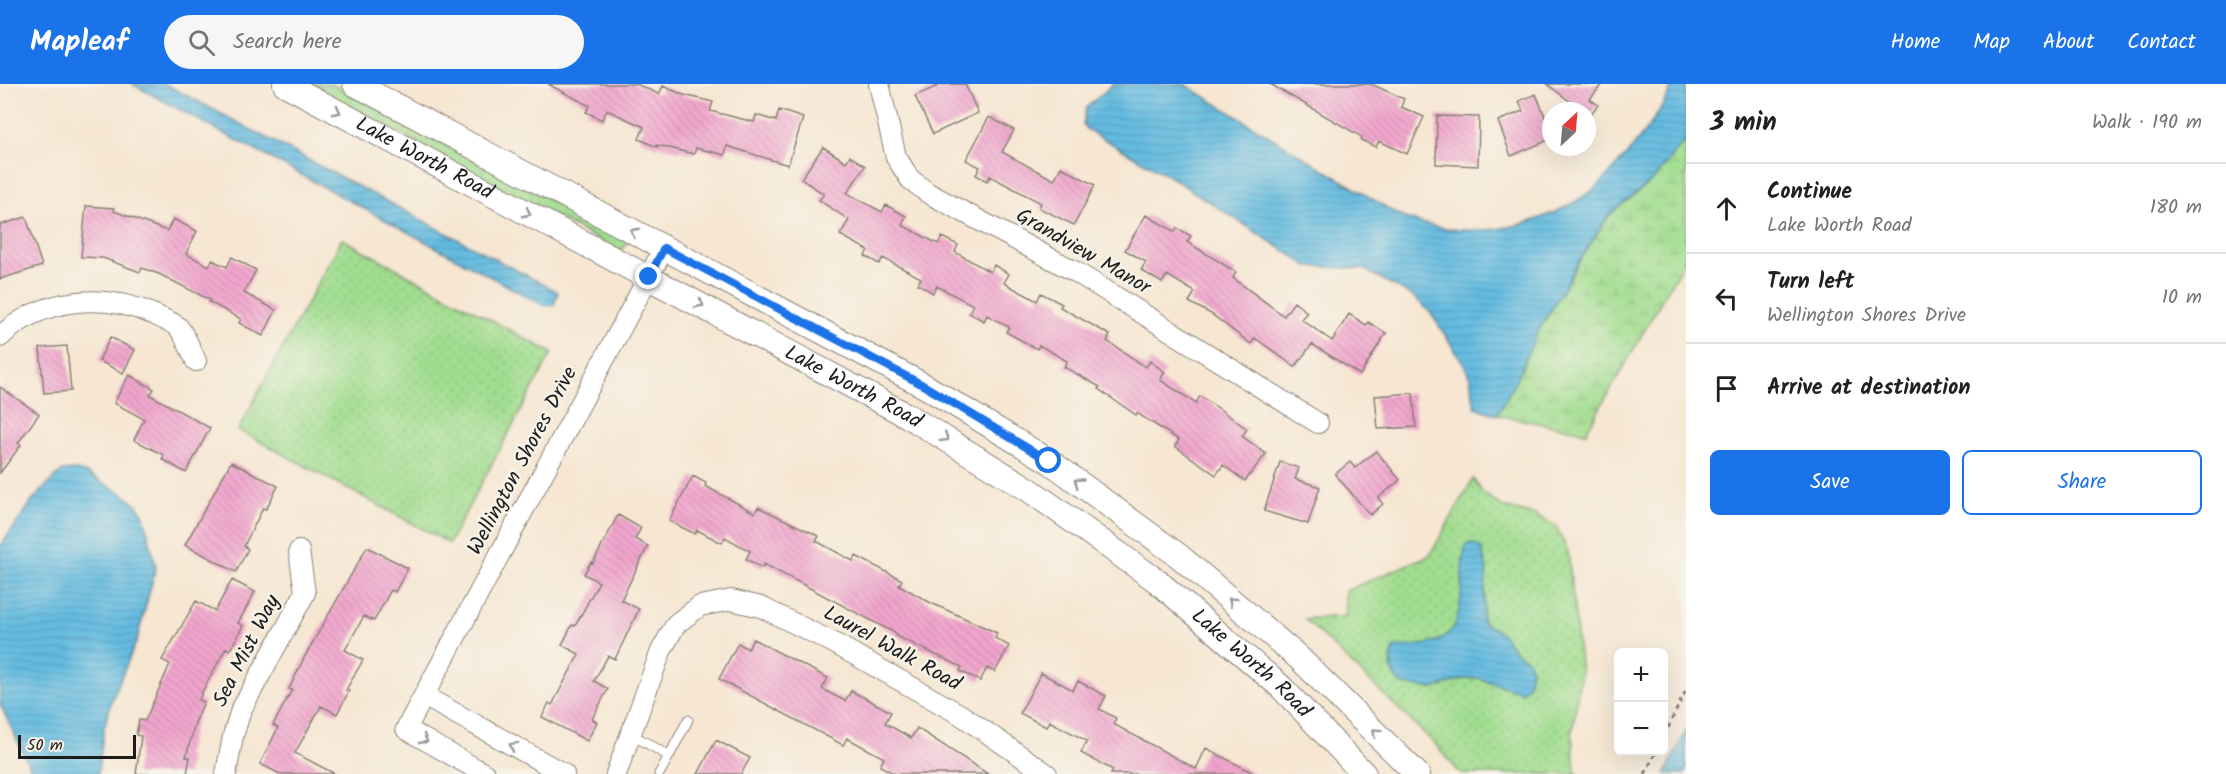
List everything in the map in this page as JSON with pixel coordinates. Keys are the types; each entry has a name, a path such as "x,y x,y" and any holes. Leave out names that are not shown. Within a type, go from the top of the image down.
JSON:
{"street":[{"name":"Lake Worth Road","path":"285,84 908,416 1028,489 1157,581 1281,687 1364,774"},
{"name":"Lake Worth Road","path":"355,84 923,385 1049,461 1179,556 1299,658 1417,774"},
{"name":"Grandview Manor","path":"879,84 896,157 910,179 928,193 1076,272 1317,423"},
{"name":"Wellington Shores Drive","path":"485,774 406,729 664,248"},
{"path":"0,337 21,321 60,305 84,301 111,302 136,306 178,326 196,361"},
{"name":"Sea Mist Way","path":"226,774 232,736 241,710 253,684 305,592 299,551"},
{"name":"Laurel Walk Road","path":"631,734 661,651 676,624 700,606 731,600 761,607 834,643 924,693 998,739 1047,774"},
{"path":"424,696 564,774"},
{"path":"616,774 631,734"}],"lane":[{"path":"659,774 688,720"},
{"path":"631,734 669,756"}],"path":[{"path":"1668,728 1686,690"},
{"path":"1645,774 1654,756"}],"green space":[{"path":"308,84 331,84 628,241 621,252"},
{"path":"1686,139 1686,258 1586,432 1497,415 1536,335 1609,215 1653,180"},
{"path":"342,239 552,353 449,543 238,430"},
{"path":"1473,479 1483,493 1503,507 1535,515 1556,526 1568,552 1581,673 1572,733 1575,772 1578,774 1461,774 1435,744 1305,619 1346,616 1345,591 1430,555"}],"water":[{"path":"132,84 165,84 558,292 554,305 543,305"},
{"path":"1113,84 1184,84 1402,217 1450,229 1497,229 1520,225 1564,208 1586,195 1610,174 1643,134 1660,110 1673,84 1686,84 1686,139 1653,180 1609,215 1536,335 1497,415 1475,407 1470,378 1464,364 1430,312 1414,297 1364,269 1308,266 1177,181 1086,129 1083,124 1086,108"},
{"path":"76,470 86,473 123,494 138,506 144,516 156,567 137,640 111,702 104,728 98,774 33,774 0,704 0,547 33,500 53,479 63,471"},
{"path":"1471,543 1481,548 1487,569 1482,622 1501,633 1516,652 1528,660 1531,670 1528,685 1521,692 1478,678 1463,679 1433,689 1401,684 1392,667 1391,658 1394,647 1438,641 1453,627 1461,601 1464,554 1467,545"},
{"path":"1686,730 1686,770 1684,774 1665,774"}],"building":[{"path":"548,84 636,84 659,94 663,86 684,95 713,102 710,111 754,122 756,115 776,121 779,110 803,118 788,165 727,146 725,155 696,148 694,154 657,145 657,147 639,139 644,127 607,110 602,120 586,112 590,106"},
{"path":"942,84 965,84 978,113 933,134 915,96"},
{"path":"1270,84 1371,84 1404,99 1401,107 1424,117 1407,154 1379,141 1376,147 1361,140 1362,137"},
{"path":"1547,84 1602,84 1590,99 1594,102 1571,102"},
{"path":"1536,94 1542,109 1542,143 1511,156 1498,121 1523,111 1519,101"},
{"path":"1437,116 1479,117 1478,166 1436,164"},
{"path":"989,117 1014,130 1002,152 1054,180 1061,167 1095,185 1074,225 1039,208 1041,203 990,176 987,181 976,175 980,167 966,160"},
{"path":"823,147 846,162 850,156 865,166 847,193 882,212 886,205 906,216 902,225 938,244 942,237 958,245 955,252 990,272 994,265 1009,274 1004,283 1037,301 1041,293 1062,304 1060,307 1110,335 1107,341 1146,367 1150,361 1165,372 1160,380 1196,403 1200,396 1247,429 1242,436 1266,454 1245,481 1223,465 1216,475 1175,446 1179,440 1137,413 1136,415 1098,389 1100,387 1064,367 1067,361 1039,345 1037,349 1006,332 1009,327 987,315 984,321 969,313 973,305 937,286 933,293 918,284 921,278 883,258 879,264 865,256 868,250 840,235 849,220 819,200 824,194 801,179"},
{"path":"86,206 114,208 114,211 167,231 173,219 197,231 186,254 209,266 212,260 227,267 232,257 256,270 244,293 276,310 263,336 239,323 241,319 209,302 210,300 159,274 142,268 140,272 103,258 81,257"},
{"path":"1146,215 1175,232 1177,228 1191,236 1187,242 1236,272 1233,278 1284,316 1294,302 1307,312 1301,319 1332,341 1349,314 1366,325 1368,322 1386,333 1360,375 1312,344 1295,367 1255,338 1251,344 1211,314 1189,302 1195,292 1167,275 1162,283 1141,270 1146,262 1125,250"},
{"path":"26,217 42,266 0,279 0,225"},
{"path":"110,337 135,350 123,373 99,361"},
{"path":"67,346 71,391 44,393 40,348"},
{"path":"129,375 154,389 150,395 210,428 186,473 162,459 164,455 134,440 144,419 114,403"},
{"path":"0,387 39,414 18,443 21,445 0,473"},
{"path":"1413,393 1416,427 1378,429 1375,396"},
{"path":"1376,451 1400,480 1378,498 1383,504 1370,515 1335,474 1350,462 1355,468"},
{"path":"231,462 278,486 266,509 263,508 244,546 248,549 236,572 185,545"},
{"path":"1280,462 1299,468 1295,479 1320,487 1308,524 1264,511"},
{"path":"693,476 706,483 705,486 755,513 758,507 819,536 816,541 853,561 856,556 902,580 899,585 929,602 997,633 995,638 1009,646 995,672 987,668 980,681 960,671 962,667 896,636 897,634 764,564 762,568 746,559 750,551 725,537 722,543 697,530 695,534 669,521"},
{"path":"618,515 641,528 635,539 648,546 621,600 639,609 615,659 608,656 594,681 608,689 592,719 597,722 587,741 542,717 549,703 552,705 579,654 562,645 599,582 584,574 591,562 593,563"},
{"path":"367,547 408,568 395,592 391,590 374,621 364,616 345,650 363,660 346,690 349,691 337,714 321,706 295,753 335,774 280,774 260,764 278,728 273,725 292,690 289,689 304,658"},
{"path":"232,580 255,592 238,623 243,626 230,650 226,648 199,700 204,702 195,723 186,757 190,757 187,774 136,774 141,736 136,735 139,720 145,721 170,664 162,660 196,601 215,611"},
{"path":"753,639 828,678 822,689 845,701 851,691 867,699 891,712 885,723 911,738 917,728 988,774 895,774 880,766 884,758 847,738 843,745 719,679 738,643 748,649"},
{"path":"1041,673 1073,690 1078,681 1106,696 1099,709 1116,718 1113,724 1196,769 1206,748 1255,774 1111,774 1113,770 1081,753 1087,741 1049,721 1046,727 1020,713"},
{"path":"716,740 750,758 741,774 698,774"}],"route":[{"path":"649,277 664,248 923,385 1049,461"}]}
